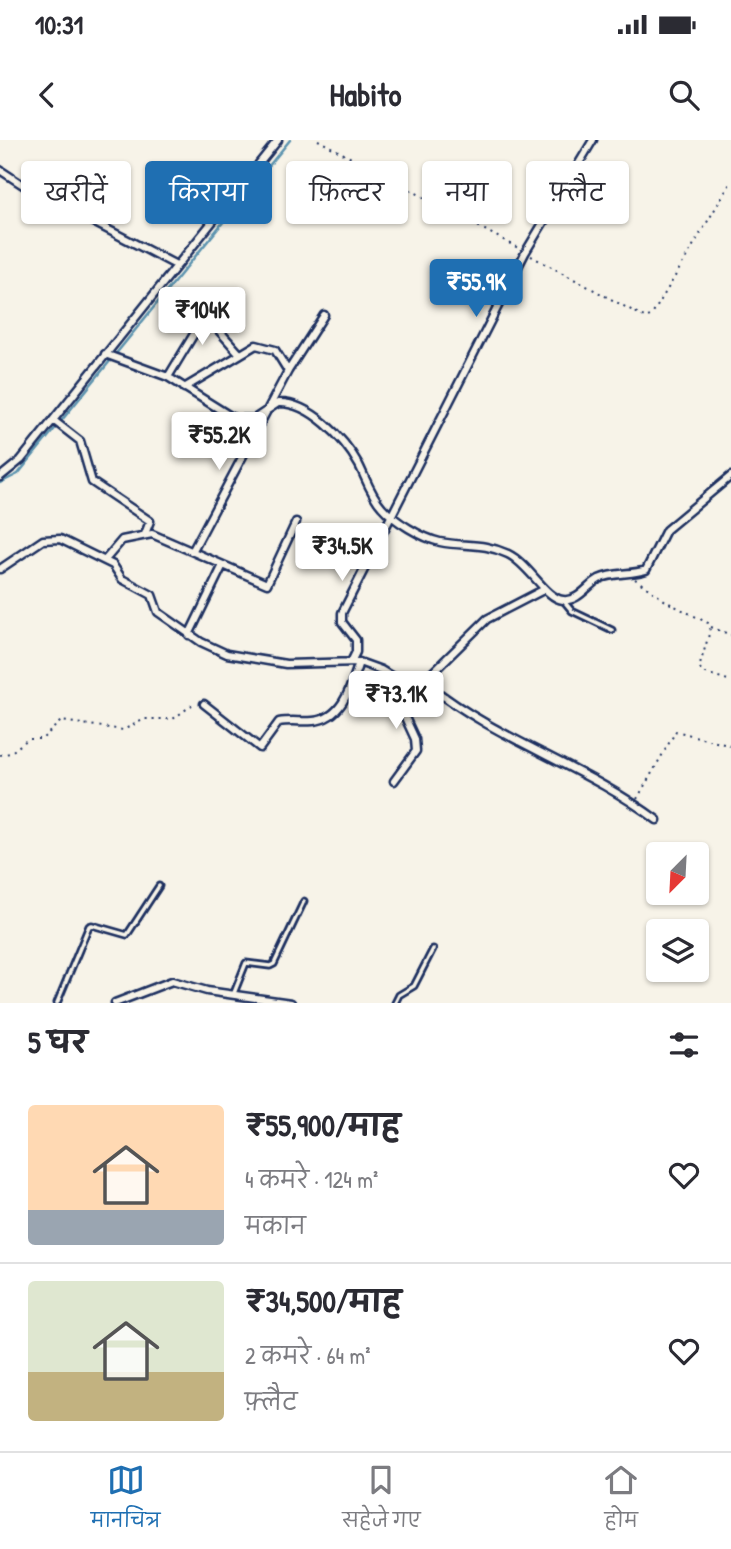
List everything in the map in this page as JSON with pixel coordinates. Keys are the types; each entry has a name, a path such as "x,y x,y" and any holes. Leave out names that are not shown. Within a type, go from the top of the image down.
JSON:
{"street":[{"path":"0,477 21,460 57,423 176,265 278,140"},
{"path":"351,662 356,652 356,640 342,622 342,613 525,253 593,140"},
{"path":"0,170 26,187 176,265"},
{"path":"193,550 288,371 324,314"},
{"path":"167,377 204,322 215,326 239,353"},
{"path":"184,388 256,345 270,347 280,355 288,371"},
{"path":"107,355 167,377 235,418 254,419 270,406 287,403 300,407 330,428 358,463 374,497 391,515 433,540 474,543 506,553 527,565 545,589 563,600 572,599 600,579 646,570 666,530 731,476"},
{"path":"57,423 80,441 92,482 150,521 145,534"},
{"path":"105,560 122,540 145,534 193,550 267,584 296,522"},
{"path":"0,569 43,540 51,538 72,543 117,568 122,579 149,592 158,612 189,635 227,654 257,661 300,664 359,662 381,670 412,689 444,696"},
{"path":"189,635 223,565"},
{"path":"545,589 487,619 429,676 430,686 529,747 635,803 657,820"},
{"path":"204,704 260,748 279,722 316,721 338,709 350,691 359,662"},
{"path":"394,781 416,751 415,740 403,713 412,689"},
{"path":"115,1003 172,981 206,991 291,1003"}],"lane":[{"path":"563,600 572,611 612,630"},
{"path":"57,1003 89,926 127,935 159,886"},
{"path":"233,995 246,962 270,966 274,964 304,901"},
{"path":"395,1003 399,995 414,986 433,949"}],"path":[{"path":"318,140 646,318 652,314 731,182"},
{"path":"628,574 660,597 731,635"},
{"path":"710,626 699,668 731,681"},
{"path":"0,755 10,753 28,739 42,739 61,721 123,730 145,719 173,719 194,702 204,704"},
{"path":"635,803 676,732 731,746"}],"waterway":[{"path":"0,483 18,474 290,140"}]}
